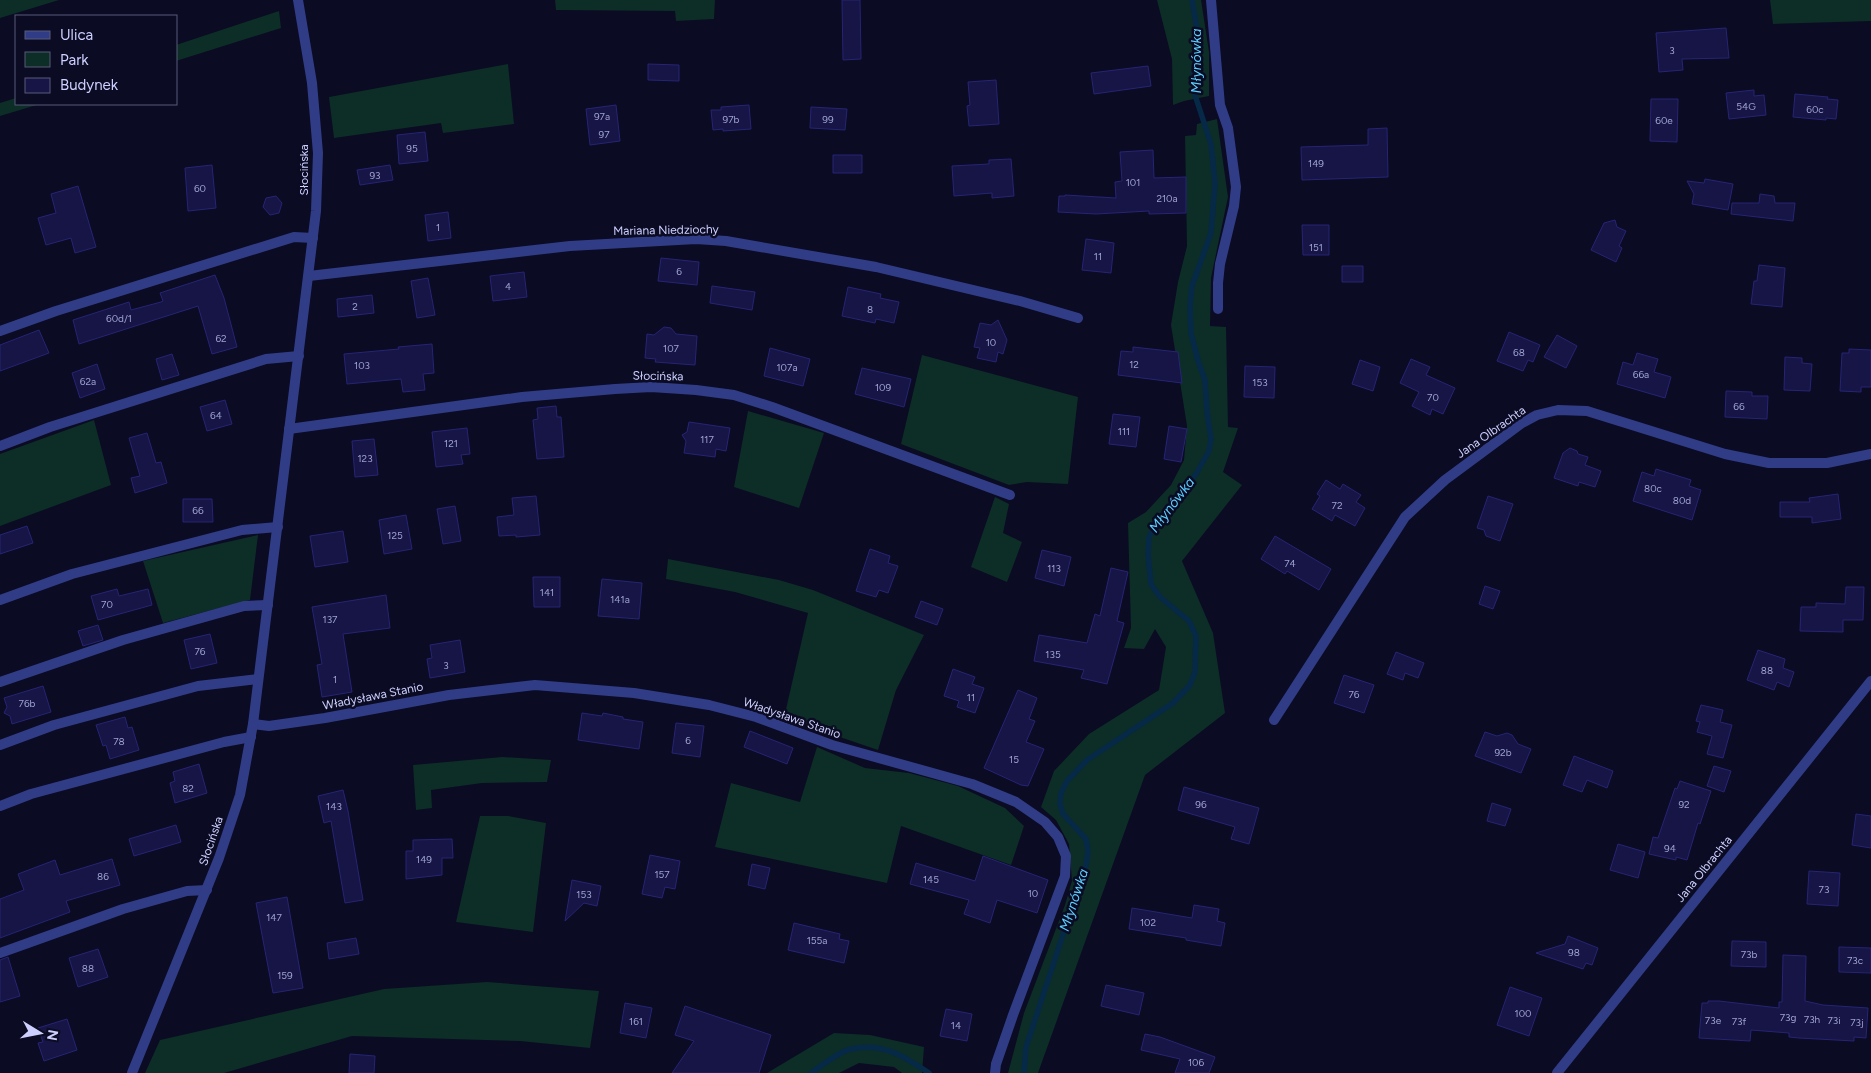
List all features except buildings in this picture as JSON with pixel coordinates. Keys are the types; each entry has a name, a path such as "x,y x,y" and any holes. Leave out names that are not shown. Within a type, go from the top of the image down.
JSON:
{"street":[{"name":"Słocińska","path":"132,1073 220,858 240,795 253,724 316,211 318,153 312,84 298,0"},
{"path":"1211,0 1220,106 1228,128 1236,187 1234,206 1220,264 1218,309"},
{"path":"0,331 56,311 294,237 313,238"},
{"name":"Mariana Niedziochy","path":"309,276 570,246 696,239 726,241 876,267 1020,301 1078,318"},
{"path":"0,446 50,427 266,359 299,356"},
{"name":"Słocińska","path":"289,429 522,397 615,388 651,387 696,390 734,395 772,407 1010,495"},
{"name":"Jana Olbrachta","path":"1274,720 1405,517 1445,480 1537,415 1558,410 1587,411 1725,454 1769,463 1827,463 1871,454"},
{"path":"0,600 72,574 242,530 278,527"},
{"path":"0,682 123,640 244,606 268,605"},
{"path":"0,745 54,725 198,686 258,679"},
{"name":"Jana Olbrachta","path":"1557,1073 1871,681"},
{"name":"Władysława Stanio","path":"253,724 268,726 325,718 449,694 535,685 634,693 709,705 756,718 832,745 972,784 1016,802 1045,822 1058,837 1066,856 1065,876 1013,1015 996,1064 996,1073"},
{"path":"0,806 31,794 224,742 250,737"},
{"path":"0,952 123,909 187,891 207,890"}],"green space":[{"path":"0,0 59,0 0,18"},
{"path":"555,0 715,0 714,19 676,21 675,11 556,10"},
{"path":"1157,0 1201,0 1209,52 1209,96 1173,105 1172,59"},
{"path":"1770,0 1871,0 1871,21 1773,24"},
{"path":"279,11 281,28 178,60 178,44"},
{"path":"508,64 514,124 443,133 441,123 334,138 329,97"},
{"path":"15,98 15,105 37,105 0,116 0,103"},
{"path":"1217,119 1228,197 1211,278 1210,326 1226,327 1228,427 1238,428 1223,472 1242,485 1182,561 1213,633 1225,713 1145,775 1038,1073 1008,1073 1024,1013 1065,905 1072,881 1069,844 1056,820 1041,807 1054,771 1089,734 1159,690 1166,647 1155,629 1144,649 1124,648 1131,628 1128,523 1146,512 1171,485 1184,460 1187,426 1171,325 1178,282 1187,246 1185,136 1196,135 1197,124"},
{"path":"922,355 1078,397 1068,484 1027,482 1009,485 901,444"},
{"path":"748,411 824,433 799,508 734,487"},
{"path":"94,420 111,485 0,526 0,454"},
{"path":"995,497 1009,504 1003,533 1022,542 1007,582 971,567"},
{"path":"258,535 250,600 163,623 143,561"},
{"path":"668,559 779,580 813,590 924,635 896,690 878,750 784,718 808,613 735,592 666,579"},
{"path":"817,747 865,768 909,773 958,786 1005,808 1024,826 1011,865 901,826 887,883 715,847 731,783 800,802"},
{"path":"502,757 551,760 547,782 482,783 431,790 432,808 416,810 413,765"},
{"path":"480,816 508,816 546,823 533,932 456,922"},
{"path":"487,982 599,991 590,1048 520,1041 352,1036 224,1073 145,1073 160,1040 384,989"},
{"path":"834,1033 870,1035 924,1047 922,1073 902,1073 894,1067 859,1063 839,1073 767,1073"}],"waterway":[{"name":"Młynówka","path":"1024,1073 1026,1047 1086,865 1088,852 1086,839 1063,814 1060,804 1061,793 1067,781 1087,760 1173,703 1190,685 1195,672 1196,636 1189,621 1160,597 1151,584 1148,555 1149,537 1159,519 1196,474 1209,451 1211,439 1205,380 1191,333 1190,306 1192,286 1211,233 1215,183 1211,144 1195,95 1193,75 1197,52 1197,29 1192,0"},
{"name":"Młynówka","path":"811,1073 841,1053 862,1047 873,1047 892,1052 911,1061 929,1073"}]}
